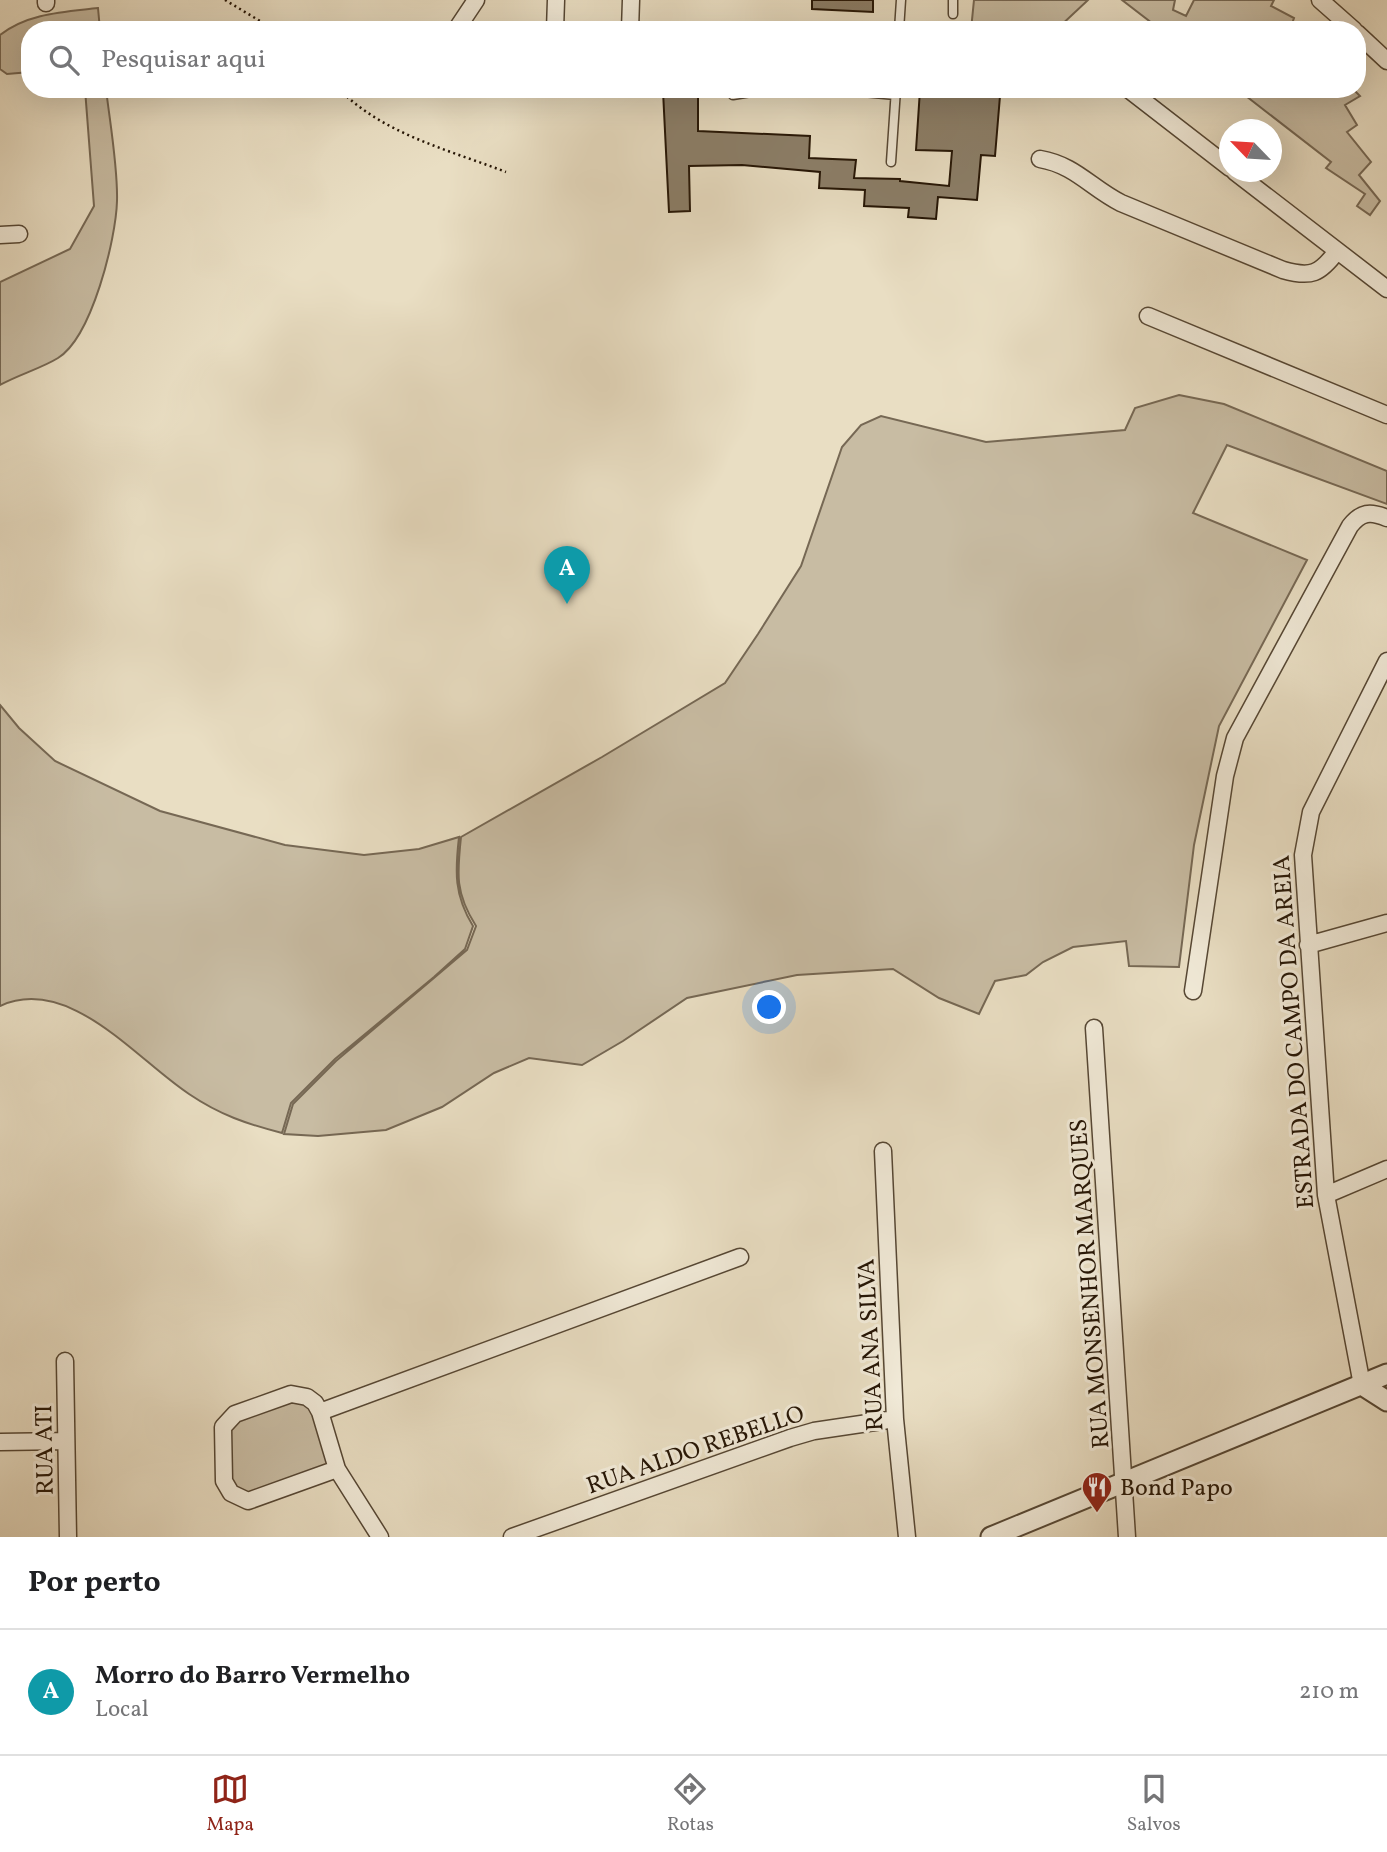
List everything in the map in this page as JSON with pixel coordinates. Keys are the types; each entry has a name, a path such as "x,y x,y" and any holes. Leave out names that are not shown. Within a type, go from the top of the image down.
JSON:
{"street":[{"path":"462,21 476,0"},
{"path":"555,21 556,0"},
{"path":"630,21 631,0"},
{"path":"1320,0 1344,21"},
{"path":"1366,41 1387,61"},
{"path":"1140,98 1219,159"},
{"path":"1040,159 1059,162 1121,203 1283,270 1297,274 1318,271 1327,265 1337,251"},
{"path":"1247,182 1387,289"},
{"path":"0,234 19,234"},
{"path":"1148,316 1387,415"},
{"path":"1194,991 1225,776 1235,738 1350,526 1358,516 1365,514 1378,514 1387,518"},
{"name":"ESTRADA DO CAMPO DA AREIA","path":"1362,1385 1326,1195 1303,855 1311,812 1387,661"},
{"path":"1308,945 1387,923"},
{"name":"RUA MONSENHOR MARQUES","path":"1094,1028 1127,1537"},
{"name":"RUA ANA SILVA","path":"883,1151 895,1419 907,1537"},
{"path":"1326,1195 1387,1169"},
{"path":"320,1412 740,1257"},
{"name":"RUA ATI","path":"65,1361 68,1537"},
{"path":"991,1537 1387,1374"},
{"path":"1362,1385 1387,1401"},
{"path":"337,1469 248,1501 231,1493 224,1481 223,1427 231,1416 291,1394 307,1397 315,1403 320,1412 337,1469 380,1537"},
{"name":"RUA ALDO REBELLO","path":"512,1537 790,1438 814,1431 895,1419"},
{"path":"0,1442 66,1441"}],"lane":[{"path":"900,21 901,0"},
{"path":"953,0 953,13"},
{"path":"891,162 895,98"}],"path":[{"path":"225,0 260,21"},
{"path":"350,98 370,115 410,136 506,172"}],"shaded area":[{"path":"974,0 1088,0 1066,21 972,21"},
{"path":"1122,0 1175,0 1173,10 1186,16 1194,0 1274,0 1271,6 1294,18 1293,21 1149,21"},
{"path":"98,8 99,21 25,21 59,12"},
{"path":"21,23 21,73 7,74 0,69 0,35"},
{"path":"86,98 107,98 117,201 112,239 100,286 81,330 70,347 52,362 0,385 0,282 70,249 94,206"},
{"path":"1249,98 1357,98 1345,105 1357,125 1347,132 1371,162 1359,175 1380,201 1370,215 1357,206 1365,194 1326,168 1331,162 1282,124 1282,119 1276,119"},
{"path":"1179,395 1224,404 1387,471 1387,504 1227,445 1193,513 1307,560 1219,726 1194,845 1179,967 1129,966 1126,941 1073,947 1043,962 1026,975 995,981 979,1014 939,998 893,969 797,975 687,998 582,1065 529,1058 494,1073 442,1107 386,1130 318,1136 284,1134 293,1104 336,1061 467,950 476,926 464,903 459,883 461,837 725,683 801,566 842,447 861,425 881,416 986,442 1125,430 1135,408"},
{"path":"0,705 19,728 55,761 160,811 285,845 364,855 419,849 459,837 457,883 462,904 473,926 465,949 335,1059 291,1103 282,1133 234,1118 200,1101 101,1025 76,1011 51,1001 26,999 0,1006"},
{"path":"294,1400 312,1411 323,1426 334,1466 251,1498 233,1493 225,1429 231,1422"}],"building":[{"path":"812,0 873,0 873,12 812,9"},
{"path":"663,98 698,98 698,131 810,136 809,158 856,160 854,178 900,179 949,186 952,151 916,150 919,98 1000,98 995,156 981,155 977,200 938,197 936,219 908,217 909,208 864,206 865,190 819,188 820,172 742,165 689,166 690,211 669,212"}],"place":[{"name":"Morro do Barro Vermelho","path":"567,604"},
{"name":"Bond Papo","path":"1097,1514"}]}
